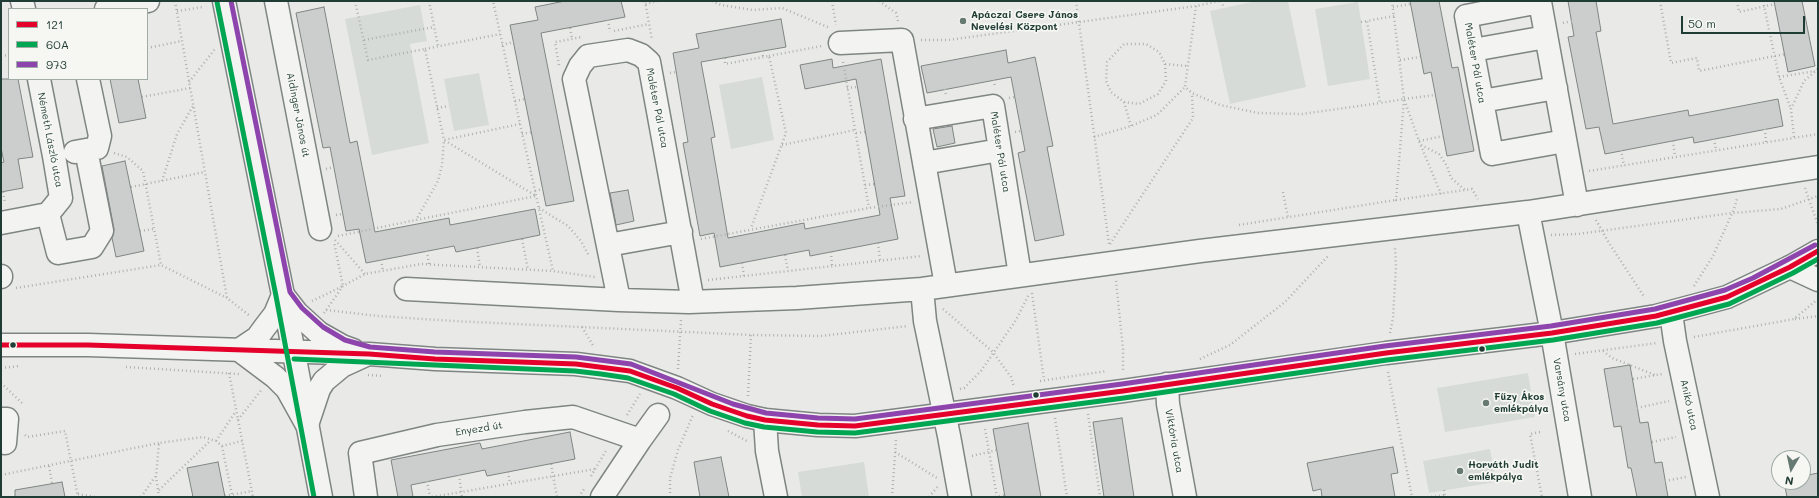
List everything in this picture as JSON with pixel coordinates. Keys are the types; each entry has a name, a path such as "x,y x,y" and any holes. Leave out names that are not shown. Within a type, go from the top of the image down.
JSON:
{"street":[{"path":"111,8 148,1"},
{"path":"224,1 283,295 321,497"},
{"name":"Aidinger János út","path":"276,1 320,229"},
{"name":"Maléter Pál utca","path":"1565,141 1492,154 1466,16 1540,2 1565,141 1584,204"},
{"path":"1473,50 1546,37"},
{"path":"840,43 902,40 924,163 932,287 925,322 960,497"},
{"name":"Maléter Pál utca","path":"619,300 574,80 580,66 588,56 606,52 628,50 641,55 649,62 690,235 688,301"},
{"name":"Németh László utca","path":"38,80 61,198 48,214"},
{"path":"10,221 48,214 58,253 92,247 102,231 91,149 100,136 88,80"},
{"path":"1482,101 1556,88"},
{"name":"Maléter Pál utca","path":"916,119 993,106 1020,275"},
{"path":"54,156 91,149"},
{"path":"924,163 1000,150"},
{"path":"406,290 619,300 688,301 798,298 932,287 1020,275 1113,251 1344,234 1528,212 1809,169"},
{"name":"Varsány utca","path":"1528,212 1552,333 1580,497"},
{"path":"608,245 690,235"},
{"path":"1,345 88,345 369,354 435,359 583,364 630,371 677,388 712,404 756,418 818,425 855,426 944,415 1047,390 1123,391 1386,353 1552,333 1670,312 1727,297 1790,267 1818,251"},
{"path":"1790,267 1818,280"},
{"path":"239,350 256,338 265,327 275,314 283,295"},
{"path":"283,295 296,313 319,333 342,346 369,354"},
{"name":"Anikó utca","path":"1670,312 1708,497"},
{"path":"239,350 266,383 287,389 307,425"},
{"path":"307,425 319,389 324,381 342,366 369,354"},
{"name":"Viktória utca","path":"1167,384 1168,404 1185,497"},
{"path":"602,497 658,416"},
{"name":"Enyezd út","path":"366,497 360,453 437,435 525,422 573,417 640,440"},
{"path":"756,418 766,451 776,497"},
{"path":"1,419 7,419 13,438"}],"path":[{"path":"175,1 227,298"},
{"path":"355,1 368,60 500,34"},
{"path":"429,1 438,46"},
{"path":"493,1 553,271"},
{"path":"643,1 645,4 658,1"},
{"path":"712,1 721,5 753,10 782,8 836,30 832,1"},
{"path":"879,1 896,13 902,40 948,40 1204,5 1220,1 1224,8"},
{"path":"1076,1 1094,137 1113,251 1123,349 1123,391"},
{"path":"1203,1 1204,5"},
{"path":"1392,1 1404,99 1396,200"},
{"path":"1660,1 1671,63 1697,58 1699,71 1785,54"},
{"path":"1737,1 1739,12 1775,4"},
{"path":"1763,1 1779,77 1791,109 1794,138"},
{"path":"1393,7 1410,4"},
{"path":"1094,137 1131,126 1157,115 1185,87 1196,6"},
{"path":"177,11 203,7"},
{"path":"1361,22 1394,16"},
{"path":"608,20 610,32"},
{"path":"1367,21 1380,103"},
{"path":"364,40 434,27"},
{"path":"570,28 572,39"},
{"path":"189,82 230,29"},
{"path":"148,48 182,41"},
{"path":"502,45 514,42"},
{"path":"725,58 725,64 840,43 868,208"},
{"path":"1124,44 1146,44 1159,52 1166,64 1166,81 1158,94 1139,104 1124,102 1111,92 1106,81 1107,62 1124,44"},
{"path":"416,220 438,181 442,165 444,140 425,49"},
{"path":"762,52 763,58"},
{"path":"751,229 786,133 769,56"},
{"path":"1400,60 1420,57"},
{"path":"1166,64 1188,66"},
{"path":"1779,77 1817,70"},
{"path":"1791,109 1804,81 1817,70"},
{"path":"994,80 996,90"},
{"path":"848,88 857,87"},
{"path":"1185,87 1192,93 1220,105 1258,113 1302,114 1435,95"},
{"path":"142,97 190,88"},
{"path":"1113,251 1193,118 1192,93"},
{"path":"515,101 525,99"},
{"path":"1404,99 1420,145 1441,194"},
{"path":"1124,102 1131,126"},
{"path":"162,181 177,134 193,105"},
{"path":"438,108 449,106"},
{"path":"444,140 520,124"},
{"path":"1765,130 1766,142"},
{"path":"522,134 532,132"},
{"path":"781,145 855,132 866,132"},
{"path":"1583,172 1818,134"},
{"path":"1419,141 1443,136"},
{"path":"1714,139 1716,150"},
{"path":"444,140 536,196"},
{"path":"1673,141 1675,157"},
{"path":"1420,145 1439,154 1447,166 1451,178 1465,190"},
{"path":"91,149 127,158 142,171 161,265"},
{"path":"1621,150 1624,166"},
{"path":"328,168 334,167"},
{"path":"1809,169 1808,199 1818,225"},
{"path":"131,187 205,172"},
{"path":"1584,204 1592,212 1602,230 1670,312 1685,300 1713,256 1732,213 1741,179"},
{"path":"865,185 875,184"},
{"path":"535,190 543,189"},
{"path":"1233,226 1472,189 1488,217"},
{"path":"1283,192 1288,218"},
{"path":"365,274 333,237 536,196"},
{"path":"1532,236 1578,234 1732,213 1781,209 1818,196"},
{"path":"690,235 751,229 868,208 915,202"},
{"path":"538,208 568,226 581,241 592,261"},
{"path":"337,215 343,214"},
{"path":"1394,228 1396,266 1393,318 1386,353 1388,373 1412,497"},
{"path":"140,232 153,229"},
{"path":"1196,361 1230,346 1285,302 1323,263 1344,234"},
{"path":"522,239 528,270"},
{"path":"878,243 880,260"},
{"path":"477,248 480,267"},
{"path":"922,248 932,287 931,298 993,352 1011,377 1015,388"},
{"path":"427,251 429,265"},
{"path":"831,252 832,266"},
{"path":"785,255 788,271"},
{"path":"701,280 923,256"},
{"path":"381,260 383,271"},
{"path":"742,263 744,276"},
{"path":"4,281 161,265 227,298 265,327"},
{"path":"960,389 964,388 981,371 1016,320 1032,288 1047,390 1067,497"},
{"path":"677,388 681,332 688,301"},
{"path":"326,310 386,317 751,335 821,336 916,325 925,322"},
{"path":"1794,319 1818,316"},
{"path":"751,335 756,418"},
{"path":"1603,351 1612,358 1656,375"},
{"path":"1,368 21,366"},
{"path":"123,367 243,374"},
{"path":"1047,390 1107,371"},
{"path":"1632,379 1668,372"},
{"path":"229,373 253,497"},
{"path":"364,375 386,376"},
{"path":"1036,382 1047,390"},
{"path":"1,383 22,404"},
{"path":"238,421 266,383"},
{"path":"955,385 964,391"},
{"path":"1007,389 1022,386"},
{"path":"1637,408 1674,400"},
{"path":"216,441 236,410"},
{"path":"1087,410 1100,497"},
{"path":"670,497 670,478 678,450 694,414 688,411"},
{"path":"721,427 748,441 752,446"},
{"path":"13,438 65,432 78,495 95,497"},
{"path":"1540,432 1530,434 1542,497"},
{"path":"986,434 996,497 1005,495"},
{"path":"1652,442 1681,436"},
{"path":"1,475 202,437 216,441 222,446 232,495"},
{"path":"158,490 211,440"},
{"path":"892,497 896,440"},
{"path":"222,446 242,441"},
{"path":"159,444 156,477 159,497"},
{"path":"953,459 996,450"},
{"path":"895,452 942,481 929,497"},
{"path":"552,464 557,497"},
{"path":"49,466 52,483"},
{"path":"427,481 431,497 595,469"},
{"path":"508,472 510,483"},
{"path":"459,475 462,497"},
{"path":"141,497 156,477"},
{"path":"1666,481 1688,477"},
{"path":"1431,497 1445,496 1444,490"},
{"path":"225,496 252,491"}],"shaded area":[{"path":"1256,1 1288,1 1306,87 1230,104 1210,11"},
{"path":"1358,2 1370,79 1328,86 1315,9"},
{"path":"420,5 427,41 410,44 429,143 372,155 345,19"},
{"path":"479,73 489,125 454,131 444,79"},
{"path":"762,77 774,140 731,149 719,85"},
{"name":"Fűzy Ákos emlékpálya","path":"1528,373 1535,417 1445,432 1437,388"},
{"name":"Horváth Judit emlékpálya","path":"1490,449 1496,482 1429,493 1423,461"},
{"path":"864,462 869,497 802,497 798,472"}],"building":[{"path":"565,1 621,1 625,17 541,33 574,201 546,206 510,25 538,20 535,7"},
{"path":"1410,1 1439,1 1452,68 1458,67 1474,151 1447,156 1431,72 1424,74"},
{"path":"1568,1 1596,1 1601,31 1596,32 1613,124 1688,110 1689,116 1778,99 1783,126 1694,143 1693,137 1605,154 1599,127 1586,129 1568,37 1574,36"},
{"path":"1774,1 1802,1 1815,66 1788,72"},
{"path":"324,7 350,143 357,141 375,232 449,218 450,225 535,209 540,235 456,252 454,246 366,263 359,229 346,231 330,147 323,148 296,13"},
{"path":"781,19 786,47 701,62 715,137 711,138 728,238 804,223 805,229 880,215 856,79 805,89 800,65 832,59 833,68 881,59 905,196 890,198 898,239 810,256 809,250 720,267 714,233 700,236 683,143 688,142 673,53 699,48 696,34"},
{"path":"1006,50 1008,63 1035,57 1053,146 1047,147 1064,235 1035,241 1018,153 1025,151 1011,77 927,93 921,66"},
{"path":"1,79 18,80 33,157 18,159 23,188 1,192 1,163 4,162 1,148"},
{"path":"110,80 138,80 146,118 119,123"},
{"path":"952,126 955,143 937,147 933,129"},
{"path":"125,161 144,251 116,257 112,238 114,229 102,166"},
{"path":"628,190 634,221 616,225 610,193"},
{"path":"1630,365 1640,423 1648,422 1655,463 1662,462 1668,497 1637,497 1631,468 1628,468 1621,426 1614,427 1604,369"},
{"path":"1122,418 1134,497 1104,497 1093,422"},
{"path":"1028,423 1041,497 1005,497 993,429"},
{"path":"570,432 575,459 487,476 485,470 411,485 413,497 398,497 391,460 480,443 482,449"},
{"path":"1393,447 1398,473 1391,474 1395,497 1322,497 1321,489 1313,491 1307,463"},
{"path":"721,457 729,497 700,497 694,462"},
{"path":"218,462 225,497 193,497 187,468"},
{"path":"1818,473 1818,497 1787,497 1786,490 1811,490 1811,474"},
{"path":"62,482 65,497 15,497 15,490"}],"transit line":[{"name":"973","path":"231,1 290,292 302,308 323,327 345,340 370,347 435,352 576,357 631,364 733,404 766,413 818,418 855,419 1122,384 1385,346 1551,326 1655,309 1725,290 1753,278 1815,245"},
{"name":"60A","path":"217,2 276,296 314,497"},
{"name":"121","path":"1,345 88,345 369,354 435,359 576,364 630,371 677,388 712,404 747,416 765,420 818,425 855,426 1123,391 1386,353 1552,333 1656,316 1727,297 1790,267 1818,251"},
{"name":"60A","path":"294,359 575,371 601,374 628,378 674,394 710,411 745,423 764,427 817,432 855,433 1124,398 1387,360 1553,340 1657,323 1729,304 1793,273 1818,259"}],"place":[{"name":"Apáczai Csere János Nevelési Központ","path":"963,21"},
{"name":"Fűzy Ákos emlékpálya","path":"1486,403"},
{"name":"Horváth Judit emlékpálya","path":"1460,471"}]}
